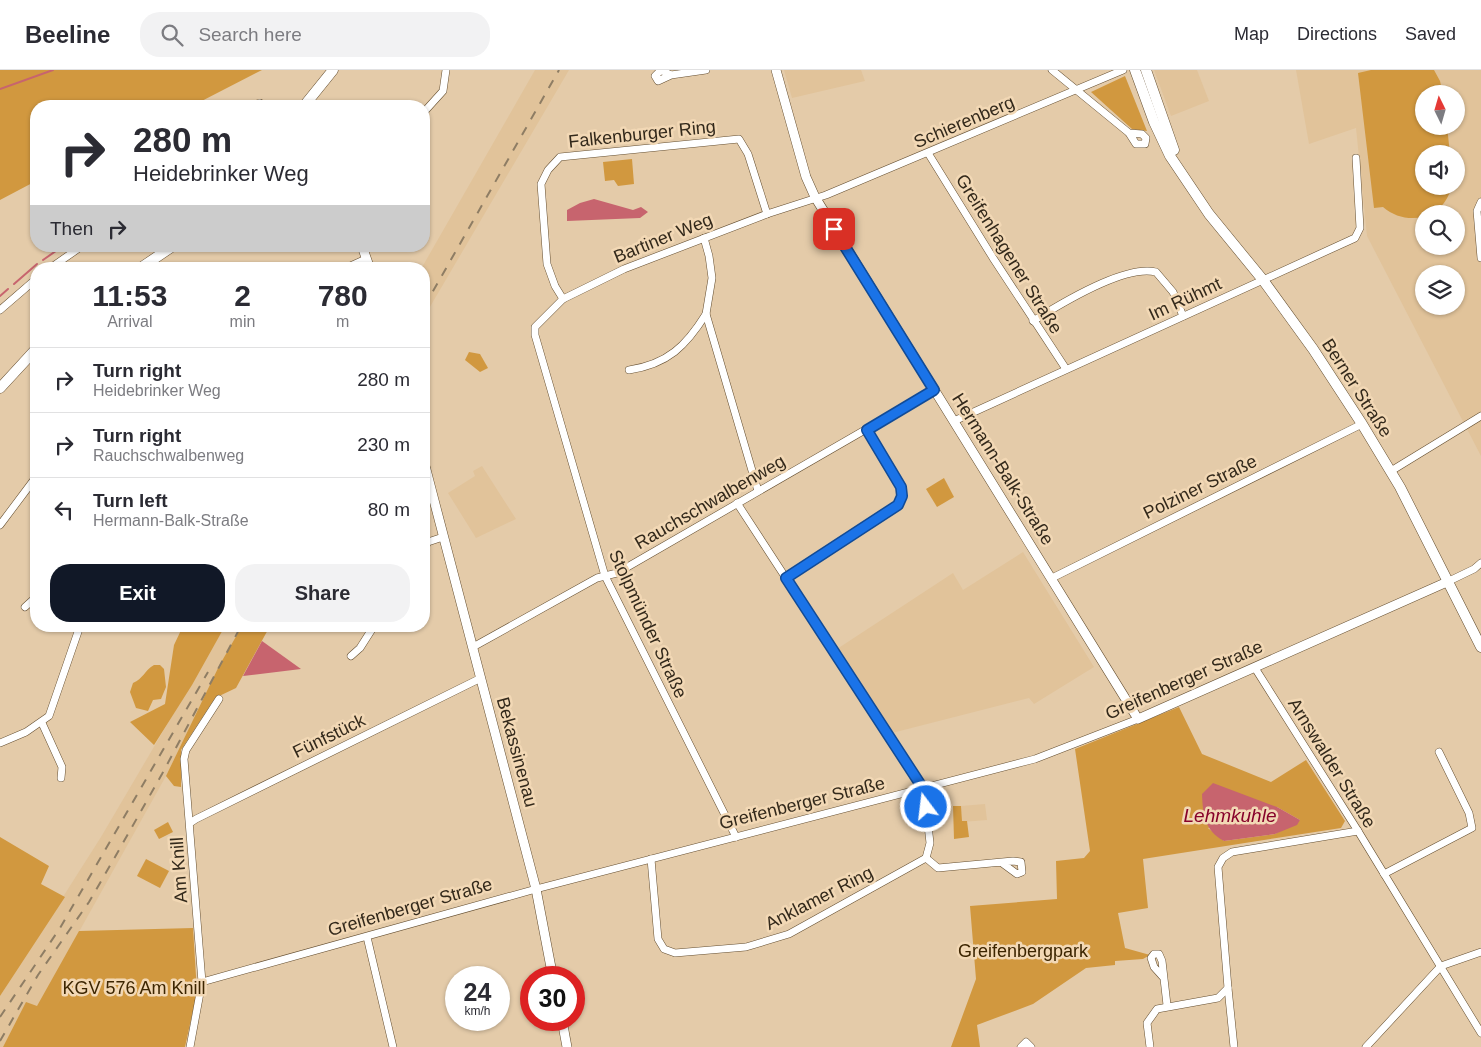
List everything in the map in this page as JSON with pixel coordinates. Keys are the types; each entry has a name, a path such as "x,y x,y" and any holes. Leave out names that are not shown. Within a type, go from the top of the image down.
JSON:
{"main road":[{"path":"309,100 333,70"},
{"path":"1135,70 1162,130"},
{"path":"1146,70 1162,130"},
{"name":"Berner Straße","path":"1162,130 1177,164 1204,206 1263,280 1313,349 1362,424 1390,471 1481,647"},
{"path":"149,262 162,252"},
{"path":"0,388 30,356"}],"street":[{"path":"430,105 443,91 446,70"},
{"path":"671,75 706,70"},
{"name":"Hermann-Balk-Straße","path":"776,70 806,177 815,197 1138,719"},
{"path":"1052,70 1129,133"},
{"name":"Schierenberg","path":"815,197 826,196 1123,70"},
{"name":"Falkenburger Ring","path":"563,299 554,286 548,264 541,184 548,170 560,157 739,140 748,154 767,214"},
{"name":"Greifenhagener Straße","path":"928,153 1033,321 1066,369"},
{"name":"Im Rühmt","path":"954,420 1355,238 1360,228 1356,158"},
{"name":"Bartiner Weg","path":"534,327 563,299 624,269 815,197"},
{"path":"1481,202 1477,211 1481,258"},
{"path":"704,238 710,256 712,278 706,314 758,491"},
{"path":"59,262 73,252"},
{"path":"364,252 367,262"},
{"path":"358,262 366,258"},
{"path":"1033,321 1066,300 1134,271 1156,272 1173,292 1183,316"},
{"path":"0,310 30,284"},
{"path":"629,370 649,367 670,356 686,342 706,314"},
{"name":"Stolpmünder Straße","path":"534,327 605,576 736,837"},
{"name":"Rauchschwalbenweg","path":"473,647 597,578 617,573 934,390"},
{"path":"1390,471 1481,416"},
{"name":"Polziner Straße","path":"1052,578 1362,424"},
{"path":"786,578 898,505 902,496 901,487 867,430"},
{"path":"0,524 30,485"},
{"name":"Bekassinenau","path":"430,486 536,889 551,966"},
{"path":"738,503 924,790 930,843 926,858 938,868 1002,863"},
{"path":"430,541 443,537"},
{"path":"1448,582 1474,570 1481,563"},
{"name":"Greifenberger Straße","path":"202,982 651,858 924,790 1035,760 1138,719 1448,582"},
{"path":"25,607 30,602"},
{"path":"0,743 42,723 52,711 78,632"},
{"path":"351,656 360,648 370,632"},
{"name":"Arnswalder Straße","path":"1255,668 1358,831 1481,1033"},
{"name":"Fünfstück","path":"190,823 196,818 481,678"},
{"name":"Am Knill","path":"190,1047 202,982 185,754 219,700"},
{"path":"42,723 62,768 61,778"},
{"path":"1384,874 1472,828 1469,813 1439,752"},
{"path":"1234,1047 1218,867 1223,858 1232,852 1358,831"},
{"name":"Anklamer Ring","path":"651,858 658,939 664,949 675,953 746,947 789,934 926,858"},
{"path":"367,936 393,1047"},
{"path":"1366,1047 1441,966 1481,952"},
{"path":"1163,976 1167,1005"},
{"path":"1150,1047 1147,1023 1157,1009 1167,1005 1218,998 1228,988"},
{"path":"564,1031 567,1047"},
{"path":"1021,1047 1026,1042 1031,1047"}],"shaded area":[{"path":"535,70 569,70 430,307 430,262 425,262"},
{"path":"784,70 861,70 865,81 792,98"},
{"path":"1154,70 1197,70 1209,101 1171,116"},
{"path":"1296,70 1481,70 1481,456 1367,236 1356,128 1309,144"},
{"path":"482,466 516,519 476,538 448,493 475,476 473,471"},
{"path":"1023,552 1094,667 1034,704 1029,698 892,733 837,649 953,573 963,590"},
{"path":"221,632 239,632 219,666 166,776 37,1007 26,1003 3,1047 0,1047 0,996 101,837"},
{"path":"985,804 987,820 962,822 961,806"}],"green space":[{"path":"0,70 262,70 204,100 30,100 30,184 0,200"},
{"path":"1371,70 1434,70 1441,85 1415,85 1415,135 1448,135 1449,145 1415,145 1415,195 1448,195 1442,205 1415,205 1415,218 1413,218 1402,217 1383,207 1374,208 1358,73"},
{"path":"1125,76 1147,131 1132,129 1091,92"},
{"path":"632,159 634,184 618,186 614,180 605,181 603,162"},
{"path":"469,352 480,354 488,368 480,372 465,360"},
{"path":"944,478 954,497 937,507 926,489"},
{"path":"180,632 222,632 192,685 154,745 130,722 165,704 174,645"},
{"path":"239,632 267,632 236,688 215,698 181,750 181,787 174,786 166,776 219,666"},
{"path":"154,665 160,665 164,669 166,687 161,699 153,700 148,711 136,708 130,692 133,683"},
{"name":"Greifenbergpark","path":"1179,707 1202,754 1271,782 1306,760 1345,821 1341,828 1143,859 1148,908 1118,913 1125,948 1150,955 1143,959 1115,961 1115,965 1086,968 1033,1004 977,1025 980,1047 951,1047 976,979 970,906 1057,899 1056,861 1084,858 1090,851 1075,749","holes":["1277,807 1300,820 1275,834 1224,841 1208,828"]},
{"path":"953,806 961,806 962,821 967,821 969,837 954,839"},
{"path":"168,822 173,832 159,839 154,830"},
{"name":"KGV 576 Am Knill","path":"0,837 49,866 41,884 65,897 0,996"},
{"path":"146,859 169,871 160,888 137,876"},
{"name":"KGV 576 Am Knill","path":"193,928 197,992 185,1047 3,1047 26,1002 37,1006 79,931"}],"water":[{"path":"594,199 633,210 641,207 648,212 640,218 567,221 567,210 580,203"},
{"path":"262,641 301,669 243,676"},
{"name":"Lehmkuhle","path":"1213,783 1277,807 1300,820 1297,825 1275,834 1224,841 1212,832 1204,815 1202,794"}],"waterway":[{"path":"0,89 53,70"},
{"path":"43,260 54,252"},
{"path":"14,284 30,270"},
{"path":"0,296 8,289"}],"railway":[{"path":"430,296 559,70"},
{"path":"0,1041 38,975 89,902 162,774 238,632"},
{"path":"0,1017 60,928 208,672"}],"route":[{"path":"834,229 934,390 867,430 901,487 902,496 898,505 786,578 924,790 926,807"}]}
